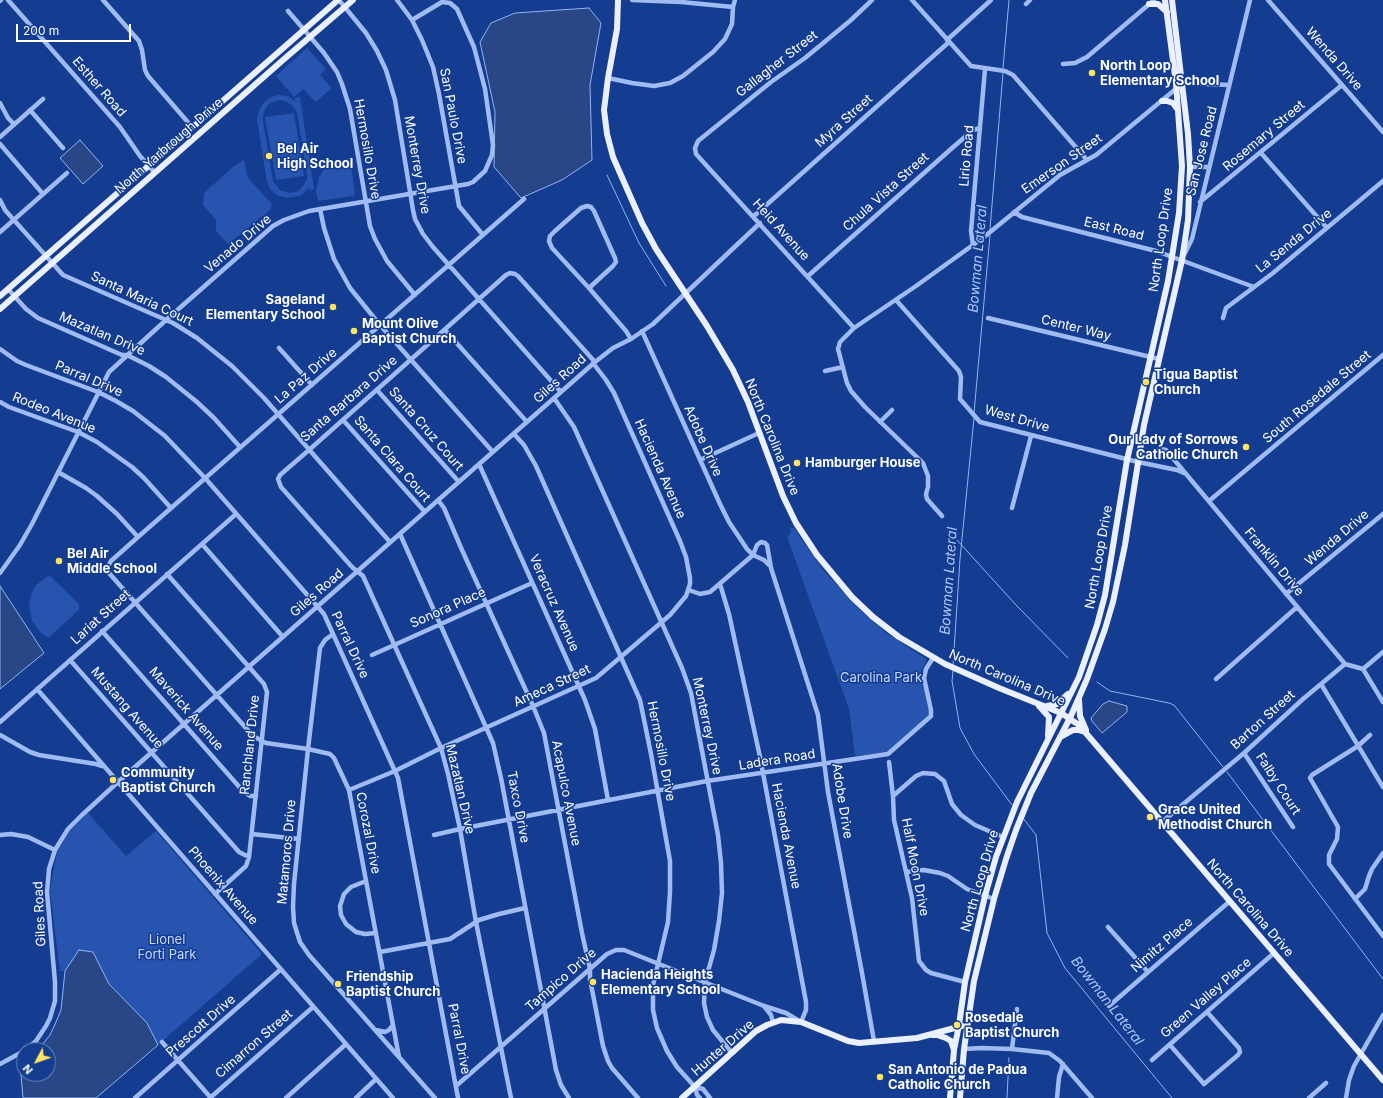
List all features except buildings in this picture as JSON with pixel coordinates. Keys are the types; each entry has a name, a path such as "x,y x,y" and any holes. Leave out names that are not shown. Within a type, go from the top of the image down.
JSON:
{"main road":[{"name":"North Yarbrough Drive","path":"0,296 338,0"},
{"name":"North Yarbrough Drive","path":"0,309 310,36 353,0"},
{"name":"North Carolina Drive","path":"618,0 617,29 605,97 605,123 609,146 613,157 648,234 659,254 733,370 748,402 779,488 796,523 826,568 852,597 873,617 899,637 933,658 1070,718 1087,734 1383,1080"},
{"name":"North Loop Drive","path":"950,1098 954,1050 965,982 985,896 1003,837 1018,799 1079,677 1097,625 1105,595 1127,460 1168,281 1179,213 1182,166 1176,89 1165,0"},
{"name":"North Loop Drive","path":"960,1098 964,1050 974,981 994,899 1018,824 1031,793 1070,718 1080,695 1106,628 1113,602 1123,552 1144,425 1182,260 1188,220 1190,167 1183,83 1172,0"},
{"path":"1151,2 1158,4 1167,12"},
{"path":"1162,100 1172,103 1178,110"},
{"path":"85,221 91,228"},
{"path":"1097,625 1106,628"},
{"path":"1045,706 1057,704 1074,687"},
{"path":"1080,695 1080,716 1087,734"},
{"path":"1036,703 1048,717 1047,740"},
{"path":"1060,737 1073,730 1079,730 1087,734"},
{"name":"Hunter Drive","path":"682,1098 756,1031 773,1022 782,1020 801,1022 848,1041 859,1043 905,1039 928,1035 959,1026 967,1026"},
{"path":"928,1035 937,1035 946,1038 951,1042 954,1050"}],"street":[{"name":"Esther Road","path":"8,0 120,127 155,173"},
{"path":"103,0 139,41 145,70 148,76 192,127"},
{"name":"Monterrey Drive","path":"338,0 361,26 372,43 388,76 395,100 410,194 418,225 430,244 561,392"},
{"name":"San Paulo Drive","path":"398,0 412,20 428,54 435,76 455,186 461,210 483,235"},
{"path":"632,0 681,1 733,7"},
{"path":"608,78 647,86 662,85 677,80 722,44 731,27 735,0"},
{"name":"Gallagher Street","path":"695,146 698,141 755,95 805,58 851,20 872,0"},
{"path":"912,0 971,66 985,69 1005,70 1011,73 1087,160"},
{"name":"Myra Street","path":"754,216 948,41 991,0"},
{"path":"1026,4 1030,0"},
{"name":"San Jose Road","path":"1182,260 1192,239 1250,0"},
{"name":"Wenda Drive","path":"1268,0 1383,132"},
{"name":"Venado Drive","path":"0,572 20,545 109,372 273,226 297,214 320,209 468,184 476,180 485,171 492,155 494,145 485,89 478,60 465,25 457,9 448,2 440,3 412,20"},
{"path":"1063,64 1075,63 1087,57 1151,2"},
{"name":"Hermosillo Drive","path":"288,12 310,36 331,63 342,84 350,109 370,226 379,248 393,270 415,295"},
{"name":"Lirio Road","path":"973,245 971,231 985,69"},
{"path":"1183,83 1229,85"},
{"name":"Emerson Street","path":"843,367 838,350 840,342 854,328 984,237 1060,175 1096,155 1183,83"},
{"name":"Rosemary Street","path":"1200,202 1342,85"},
{"path":"0,137 43,99"},
{"path":"0,103 8,118 14,124"},
{"path":"30,110 62,148"},
{"name":"Chula Vista Street","path":"808,276 973,130 980,128"},
{"path":"0,144 43,194"},
{"name":"Heid Avenue","path":"695,146 696,154 754,216 854,328"},
{"path":"1261,153 1327,228"},
{"path":"1190,167 1209,167"},
{"path":"0,232 67,173"},
{"name":"La Senda Drive","path":"1223,318 1225,309 1273,274 1383,181"},
{"name":"La Paz Drive","path":"134,602 108,572 107,568 111,561 524,199"},
{"name":"Santa Maria Court","path":"0,200 5,210 59,271 68,277 166,320 185,330 215,352 245,378 390,542"},
{"path":"589,288 613,266 616,262 616,258 594,211 587,206 581,208 555,231 549,239 552,248 589,288 626,331 631,339"},
{"path":"320,209 329,244 340,272 359,301 493,452"},
{"name":"East Road","path":"1014,212 1022,217 1156,251 1254,287"},
{"name":"Giles Road","path":"35,1042 50,1018 55,1001 56,982 47,892 49,869 56,850 65,834 75,822 118,782 594,363 613,348 631,339 642,331 685,294 760,223"},
{"name":"Santa Barbara Drive","path":"278,482 280,475 506,275 512,273"},
{"name":"Hacienda Avenue","path":"512,273 518,276 594,363 614,393 680,541 689,568 689,590"},
{"name":"Mazatlan Drive","path":"8,289 32,314 38,318 127,355 149,366 184,390 214,418 240,447"},
{"name":"West Drive","path":"896,300 959,371 961,377 960,398 976,419 984,424 1127,460"},
{"name":"Center Way","path":"988,318 1159,359"},
{"path":"445,330 527,422"},
{"name":"Adobe Drive","path":"642,331 729,522 742,543 753,555 766,561 771,568"},
{"path":"279,348 312,385"},
{"name":"Parral Drive","path":"0,349 26,365 98,392 133,411 154,427 182,453 205,478 324,614 395,771 402,798 458,1098"},
{"name":"South Rosedale Street","path":"1209,501 1383,355"},
{"path":"825,371 843,367 847,383 851,391 865,407 923,463 928,476 928,487 926,494 927,499 942,516"},
{"name":"Santa Cruz Court","path":"377,390 459,482"},
{"name":"Monterrey Drive","path":"554,398 574,427 682,668 691,693 720,849 722,878 721,904 717,933 705,982 703,998 707,1017 713,1030 732,1053"},
{"name":"Rodeo Avenue","path":"0,402 9,407 78,432 97,442 132,467 171,508"},
{"path":"880,422 892,410"},
{"name":"Santa Clara Court","path":"343,420 425,512"},
{"path":"700,460 759,433"},
{"name":"Hermosillo Drive","path":"514,434 524,445 536,466 640,700 667,842 671,880 668,922 657,963 652,1000 657,1028 662,1041 672,1059 695,1087"},
{"path":"1012,508 1031,436"},
{"name":"Franklin Drive","path":"1149,456 1157,450 1164,449 1345,664"},
{"path":"1127,460 1177,470 1186,474"},
{"name":"Veracruz Avenue","path":"479,464 579,686 593,721 608,800"},
{"path":"58,472 97,496 117,514 138,537"},
{"name":"Mazatlan Drive","path":"278,482 320,531 363,576 441,748 460,829 476,922 511,1098"},
{"name":"Acapulco Avenue","path":"438,500 444,508 533,706 546,740 558,810 590,969 590,979 606,1054 616,1074 638,1098"},
{"name":"Lariat Street","path":"0,722 134,602 236,514"},
{"name":"Wenda Drive","path":"1286,594 1383,514"},
{"name":"Taxco Drive","path":"400,534 495,748 558,1078 570,1098"},
{"name":"Adobe Drive","path":"753,555 757,545 761,542 767,545 771,568 817,710 828,792 874,1041"},
{"path":"202,544 283,637"},
{"path":"689,590 700,594 707,594 753,555"},
{"name":"Ranchland Drive","path":"167,574 250,667 264,684 267,692 249,857 246,866 215,894"},
{"name":"Sonora Place","path":"372,655 532,583"},
{"name":"Hacienda Avenue","path":"720,584 745,688 806,1002 806,1010 801,1022"},
{"name":"Ameca Street","path":"349,790 395,771 441,748 599,676 682,602 689,590"},
{"path":"134,602 253,736 261,742"},
{"path":"1216,679 1297,607"},
{"name":"Maverick Avenue","path":"102,631 242,790 250,796 256,796"},
{"name":"Matamoros Drive","path":"333,634 325,640 320,648 299,839 293,907 294,923 298,935 309,955 435,1098"},
{"path":"1363,669 1383,652"},
{"name":"Ladera Road","path":"434,834 707,782 888,754 929,718 931,710 924,678 926,669 933,658"},
{"name":"Mustang Avenue","path":"70,660 239,852 249,857"},
{"path":"1345,664 1363,669 1383,702"},
{"name":"Barton Street","path":"1162,822 1244,753 1345,664"},
{"path":"1321,684 1383,787"},
{"name":"Phoenix Avenue","path":"37,689 393,1098"},
{"path":"0,735 30,752 39,755 96,764 104,767"},
{"path":"1370,735 1358,746 1312,775 1310,778 1338,828 1337,838 1328,855 1329,864 1383,936"},
{"name":"Corozal Drive","path":"261,742 308,749 332,755 349,790 399,1057"},
{"name":"Falby Court","path":"1244,753 1293,827"},
{"name":"Half Moon Drive","path":"889,762 894,820 913,907 919,961 926,970 931,973 965,982"},
{"path":"893,796 916,776 923,773 935,774 944,781 952,804 961,815 975,825 1003,837"},
{"path":"0,835 11,834 28,837 56,850"},
{"path":"252,834 299,839"},
{"path":"1355,899 1365,889 1372,869 1383,853"},
{"path":"906,872 924,870 940,873 948,876 967,889 994,899"},
{"path":"366,881 351,887 344,894 340,906 341,915 346,924 356,932 365,934 376,933"},
{"name":"Nimitz Place","path":"1109,1006 1230,901"},
{"path":"380,952 450,939 476,922 499,914 525,908"},
{"path":"1108,927 1148,972"},
{"name":"Tampico Drive","path":"456,1086 607,954 616,950 624,950 764,1006 786,1013 801,1022"},
{"name":"Green Valley Place","path":"1152,1060 1274,953"},
{"name":"Prescott Drive","path":"135,1098 280,970"},
{"path":"764,1006 771,1015 773,1022"},
{"name":"Cimarron Street","path":"211,1098 313,1007"},
{"path":"1012,1049 1017,1010"},
{"path":"1170,1044 1204,1084 1238,1055 1240,1052 1239,1048 1207,1012"},
{"path":"1346,1098 1350,1074 1383,1015"},
{"path":"376,1030 385,1032 393,1025"},
{"path":"388,1045 393,1039 395,1032"},
{"path":"162,1042 211,1098"},
{"path":"286,1098 346,1044"},
{"path":"964,1050 981,1048 1046,1052 1056,1057 1092,1098"},
{"name":"Giles Road","path":"0,1063 16,1056"},
{"path":"1057,1098 1062,1064"},
{"path":"356,1098 376,1080"},
{"path":"1309,1098 1326,1083"},
{"path":"695,1087 697,1095 700,1098"},
{"path":"695,1087 703,1090 710,1098"}],"green space":[{"path":"307,48 326,69 320,75 332,88 316,102 303,89 294,97 276,76"},
{"path":"279,95 288,96 295,101 295,98 300,97 314,189 310,190 309,187 302,195 288,198 277,195 270,189 267,182 257,120 259,110 265,101 271,97","holes":["280,100 293,106 297,113 307,175 307,179 303,186 298,191 290,193 280,190 273,181 263,121 265,109 270,103"]},
{"path":"294,113 304,176 276,180 265,117"},
{"path":"350,158 355,193 353,196 318,201 316,191 319,177 323,171 334,162"},
{"path":"244,160 248,178 272,204 270,210 228,244 216,231 216,220 203,205 204,193 234,166"},
{"name":"Carolina Park","path":"791,528 794,528 824,571 860,610 885,632 926,659 921,671 921,676 929,714 888,752 855,756 849,709 787,537 791,533"},
{"path":"49,575 79,604 79,610 48,638 40,632 32,621 29,605 35,586"},
{"name":"Lionel Forti Park","path":"88,813 126,856 156,831 262,954 158,1045 147,1023 109,984 93,952 79,950 65,971 60,971 50,890 57,852 70,831"}],"shaded area":[{"path":"589,8 601,23 590,85 592,160 562,180 521,198 494,167 495,112 480,42 491,23 515,13"},
{"path":"80,140 103,166 83,184 60,158"},
{"path":"0,586 44,653 0,689"},
{"path":"1109,701 1127,706 1127,712 1102,733 1091,718 1103,704"},
{"path":"79,950 93,952 109,984 147,1023 158,1045 96,1098 23,1098 22,1082 56,1082 56,1042 44,1042 50,1035 61,1010 65,971"}],"waterway":[{"name":"Bowman Lateral","path":"1003,68 1009,0"},
{"name":"Bowman Lateral","path":"990,229 1003,73"},
{"path":"607,175 639,243 666,286"},
{"name":"Bowman Lateral","path":"974,413 990,235"},
{"name":"Bowman Lateral","path":"953,666 960,559 974,418"},
{"path":"957,540 1016,605 1068,658"},
{"name":"Bowman Lateral","path":"953,671 952,681 960,728 974,754 1012,805"},
{"path":"1097,682 1110,691 1174,705 1223,767"},
{"path":"1227,772 1383,979"},
{"name":"Bowman Lateral","path":"1023,818 1036,835 1047,933 1065,968 1172,1098"},
{"path":"1007,1098 1009,1058"}],"place":[{"name":"North Loop Elementary School","path":"1092,73"},
{"name":"Bel Air High School","path":"269,156"},
{"name":"Sageland Elementary School","path":"333,307"},
{"name":"Mount Olive Baptist Church","path":"354,331"},
{"name":"Tigua Baptist Church","path":"1146,382"},
{"name":"Our Lady of Sorrows Catholic Church","path":"1246,447"},
{"name":"Hamburger House","path":"797,463"},
{"name":"Bel Air Middle School","path":"59,561"},
{"name":"Community Baptist Church","path":"113,780"},
{"name":"Grace United Methodist Church","path":"1150,817"},
{"name":"Hacienda Heights Elementary School","path":"593,982"},
{"name":"Friendship Baptist Church","path":"338,984"},
{"name":"Rosedale Baptist Church","path":"957,1025"},
{"name":"San Antonio de Padua Catholic Church","path":"880,1077"}]}
